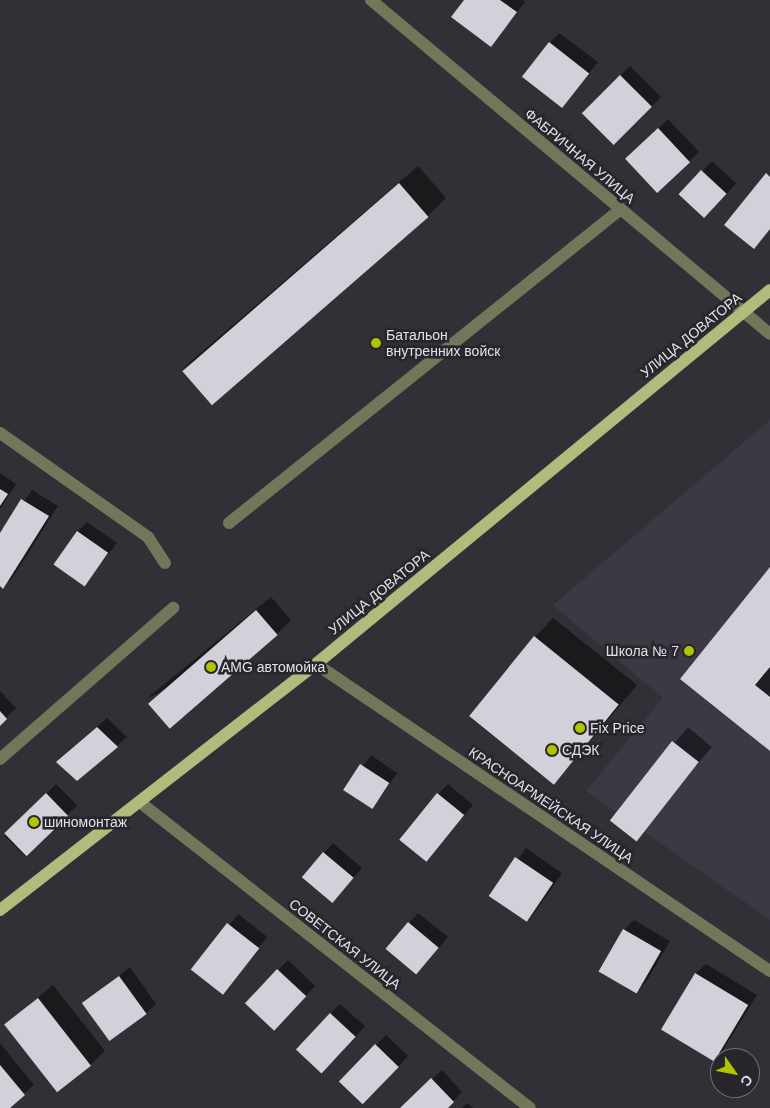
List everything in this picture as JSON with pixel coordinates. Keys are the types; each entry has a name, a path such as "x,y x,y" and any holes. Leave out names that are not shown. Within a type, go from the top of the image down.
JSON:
{"main road":[{"name":"УЛИЦА ДОВАТОРА","path":"0,910 141,803 316,664 770,290"}],"street":[{"name":"ФАБРИЧНАЯ УЛИЦА","path":"371,0 770,334"},
{"path":"229,523 620,209"},
{"path":"0,433 148,537 165,563"},
{"path":"0,759 173,608"},
{"name":"КРАСНОАРМЕЙСКАЯ УЛИЦА","path":"316,664 770,972"},
{"name":"СОВЕТСКАЯ УЛИЦА","path":"141,803 530,1108"}],"shaded area":[{"name":"Школа № 7","path":"770,420 770,920 586,791 663,698 553,605"}],"building":[{"path":"464,0 500,0 517,12 491,47 451,17"},
{"path":"549,42 589,73 562,108 522,77"},
{"path":"620,75 652,107 614,145 582,113"},
{"path":"658,128 690,162 657,193 625,159"},
{"path":"701,170 727,194 704,218 678,194"},
{"path":"766,173 770,177 770,229 754,249 724,225"},
{"path":"399,183 429,217 212,405 182,371"},
{"path":"0,489 8,494 0,506"},
{"path":"21,499 49,516 3,589 0,586 0,533"},
{"path":"77,531 108,553 85,586 53,565"},
{"path":"770,567 770,667 755,685 770,697 770,751 680,679"},
{"name":"AMG автомойка","path":"256,610 278,635 170,729 148,704"},
{"path":"534,636 619,705 554,785 469,716"},
{"path":"0,711 7,719 0,726"},
{"path":"97,727 118,747 77,781 56,762"},
{"path":"672,741 699,762 637,842 610,821"},
{"path":"360,764 389,783 372,809 343,790"},
{"name":"шиномонтаж","path":"46,793 68,816 27,856 4,833"},
{"path":"437,793 464,815 426,862 399,840"},
{"path":"323,852 354,878 332,903 302,877"},
{"path":"515,857 553,883 527,922 489,896"},
{"path":"408,922 439,948 416,975 386,949"},
{"path":"227,923 259,948 223,995 191,969"},
{"path":"623,929 661,951 637,993 598,971"},
{"path":"277,969 306,996 274,1031 245,1003"},
{"path":"695,973 748,1005 722,1048 710,1048 710,1059 661,1030"},
{"path":"119,976 147,1014 109,1041 82,1003"},
{"path":"38,998 91,1066 57,1092 4,1024"},
{"path":"330,1013 356,1037 321,1073 296,1050"},
{"path":"375,1044 399,1067 363,1104 339,1081"},
{"path":"0,1065 25,1095 10,1108 0,1108"},
{"path":"431,1078 454,1102 448,1108 400,1108"}],"place":[{"name":"Батальон внутренних войск","path":"376,343"},
{"name":"Школа № 7","path":"689,651"},
{"name":"AMG автомойка","path":"211,667"},
{"name":"Fix Price","path":"580,728"},
{"name":"СДЭК","path":"552,750"},
{"name":"шиномонтаж","path":"34,822"}]}
